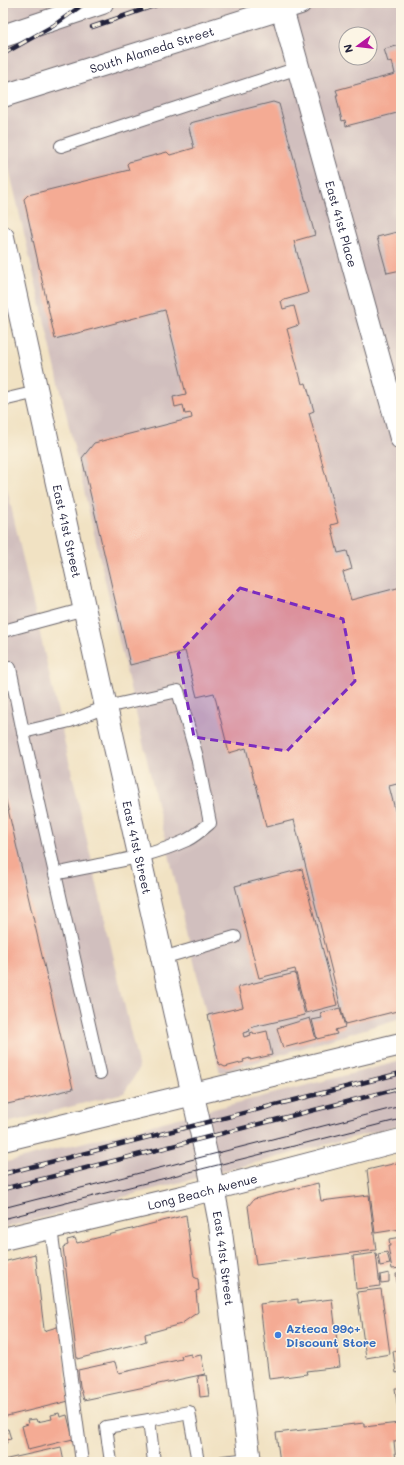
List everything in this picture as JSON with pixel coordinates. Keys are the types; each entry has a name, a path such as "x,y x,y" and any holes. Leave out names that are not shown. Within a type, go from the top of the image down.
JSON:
{"street":[{"path":"3,36 102,3"},
{"name":"East 41st Place","path":"291,6 298,68 401,438"},
{"name":"South Alameda Street","path":"3,96 291,6"},
{"name":"East 41st Street","path":"3,237 213,1189 220,1224 250,1460"},
{"path":"3,1140 401,1044"},
{"name":"Long Beach Avenue","path":"3,1239 213,1189 401,1140"}],"lane":[{"path":"61,146 298,68"},
{"path":"3,400 37,392"},
{"path":"3,631 85,609"},
{"path":"10,668 100,1073"},
{"path":"23,732 70,720 106,707 178,691 197,757 210,824 189,839 140,856 55,874"},
{"path":"162,958 235,938"},
{"path":"51,1228 82,1462"},
{"path":"110,1462 106,1427 189,1412 198,1462"},
{"path":"149,1420 154,1462"},
{"path":"223,1462 250,1460"}],"highlighted area":[{"path":"240,588 343,619 355,681 287,751 194,737 178,654"}],"shaded area":[{"path":"3,3 401,3 401,1018 220,1073 3,143"},
{"path":"3,471 139,1069 124,1093 3,1124"},
{"path":"401,1061 401,1125 3,1228 3,1163"}],"building":[{"path":"401,45 401,112 346,126 345,120 342,121 336,90 395,74 392,61 388,62 384,49"},
{"path":"273,102 279,104 315,235 294,241 308,293 281,301 283,309 294,306 299,325 287,329 302,384 306,383 314,411 309,413 338,523 331,525 338,553 347,551 352,569 343,572 351,600 401,587 401,783 389,786 401,833 401,1010 345,1024 294,820 266,827 246,748 229,753 214,693 197,697 185,651 130,665 82,458 94,443 192,418 191,413 185,414 183,405 175,407 173,397 186,394 165,310 55,339 24,199 28,195 129,170 127,164 129,162 167,152 170,155 194,148 189,128 190,123"},
{"path":"401,231 401,270 387,273 377,237"},
{"path":"3,788 73,1089 3,1105"},
{"path":"302,869 337,1005 306,1013 295,969 259,978 235,886"},
{"path":"295,973 305,1015 249,1028 250,1031 243,1033 244,1037 251,1035 250,1033 253,1032 254,1034 267,1031 272,1055 250,1060 250,1058 243,1060 244,1062 225,1067 219,1064 208,1015 243,1007 238,987"},
{"path":"340,1008 345,1027 335,1030 337,1034 317,1039 312,1020 322,1018 320,1013"},
{"path":"310,1018 316,1039 283,1048 277,1028"},
{"path":"401,1162 401,1229 375,1233 367,1170"},
{"path":"318,1183 321,1201 369,1195 376,1250 256,1265 248,1206 254,1199"},
{"path":"186,1215 194,1277 198,1279 199,1290 196,1291 198,1312 181,1324 145,1334 146,1341 77,1359 63,1247 68,1245 67,1240 75,1238 77,1243"},
{"path":"401,1237 401,1268 392,1269 388,1246 390,1246 389,1239"},
{"path":"387,1252 390,1264 380,1266 378,1254"},
{"path":"376,1253 380,1286 356,1289 353,1256"},
{"path":"35,1254 44,1331 60,1326 69,1401 3,1417 3,1262"},
{"path":"389,1273 389,1282 381,1283 380,1275"},
{"path":"401,1273 401,1294 399,1295 396,1274"},
{"path":"381,1289 390,1354 366,1358 357,1292"},
{"path":"298,1299 298,1303 332,1299 340,1367 306,1371 307,1374 269,1379 260,1304"},
{"path":"401,1350 401,1372 396,1373 393,1351"},
{"path":"191,1354 191,1357 201,1355 205,1374 84,1400 78,1370 115,1362 118,1373 182,1359 181,1356"},
{"path":"206,1375 209,1396 200,1397 198,1376"},
{"path":"395,1388 401,1388 401,1425 400,1425"},
{"path":"59,1413 60,1417 67,1415 73,1439 28,1450 22,1426 28,1424 27,1420 36,1419 37,1422 52,1419 51,1415"},
{"path":"364,1423 364,1427 399,1423 401,1440 394,1441 396,1462 280,1462 276,1433"},
{"path":"8,1429 11,1439 6,1440 7,1443 3,1444 3,1430"},
{"path":"61,1447 64,1462 3,1462 3,1460"}],"tram line":[{"path":"3,1208 401,1106"},
{"path":"3,1219 401,1119"}],"railway":[{"path":"3,54 53,26 85,3"},
{"path":"92,27 162,3"},
{"path":"3,1174 401,1073"},
{"path":"3,1189 401,1088"}],"place":[{"name":"Azteca 99¢+ Discount Store","path":"278,1335"}]}
